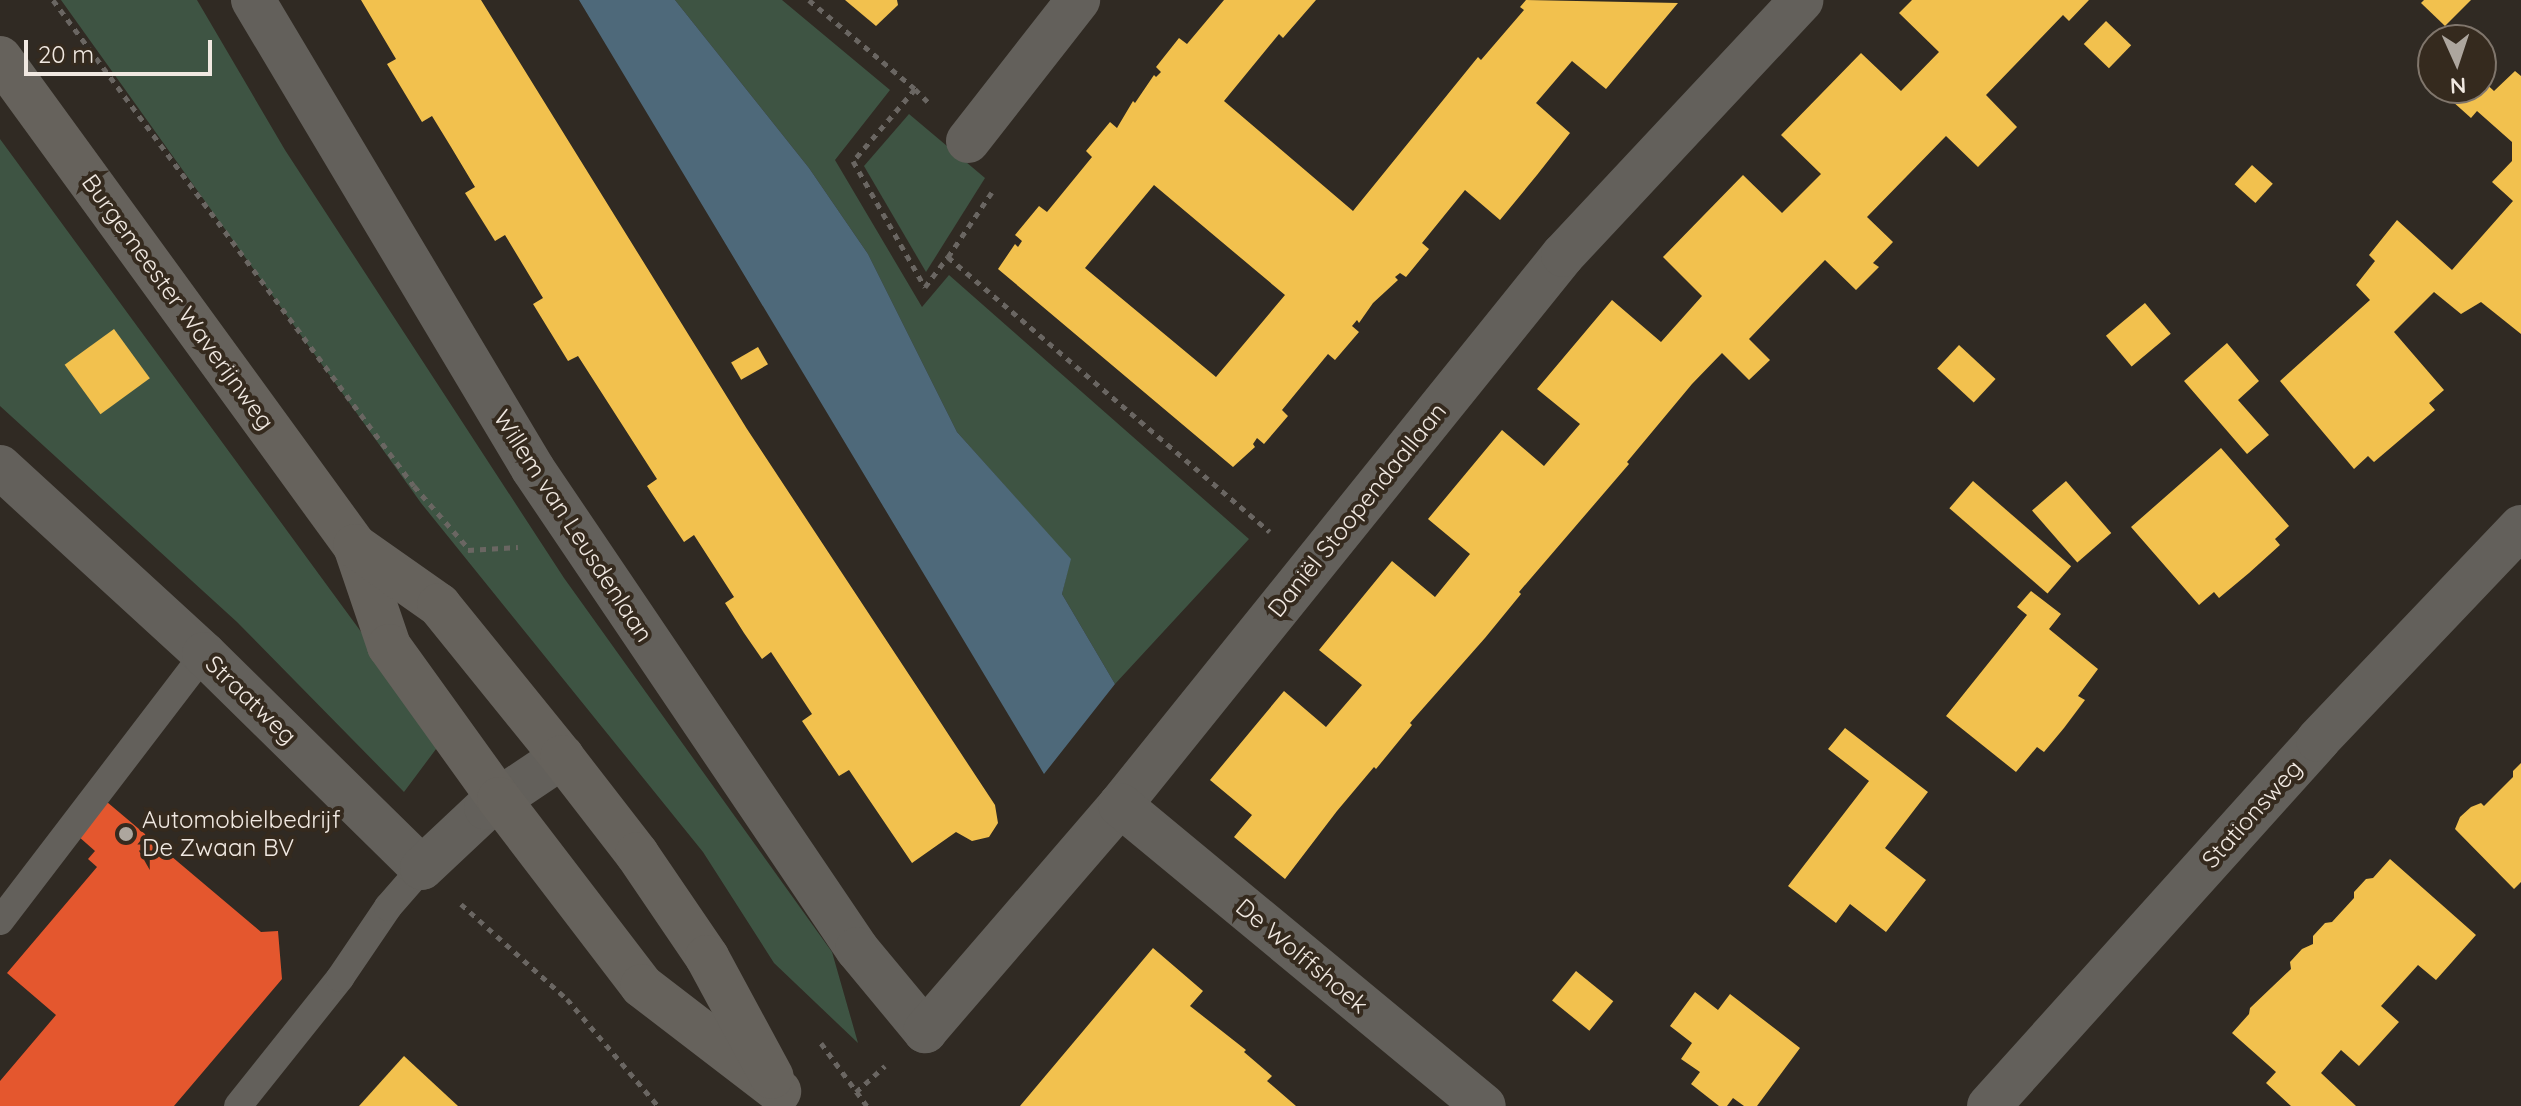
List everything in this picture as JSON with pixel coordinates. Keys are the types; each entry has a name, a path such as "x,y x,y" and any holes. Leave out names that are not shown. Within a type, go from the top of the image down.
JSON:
{"main road":[{"name":"Burgemeester Waverijnweg","path":"0,58 355,546 389,646 499,799"},
{"name":"Burgemeester Waverijnweg","path":"355,546 439,605 562,757"},
{"path":"562,757 637,854 707,957 785,1099"},
{"path":"499,799 642,986 785,1099"}],"street":[{"name":"Willem van Leusdenlaan","path":"253,0 533,469 857,949 925,1031"},
{"path":"968,141 1078,0"},
{"name":"Daniël Stoopendaallaan","path":"925,1031 1120,805 1563,255 1802,0"},
{"name":"Straatweg","path":"0,467 204,654 422,868"},
{"name":"Stationsweg","path":"1989,1106 2318,740 2521,527"},
{"path":"422,868 499,799 562,757"},
{"name":"De Wolffshoek","path":"1120,805 1484,1106"}],"lane":[{"path":"0,921 204,654"},
{"path":"238,1106 340,978 388,907 422,868"}],"path":[{"path":"53,0 414,486 469,549"},
{"path":"809,0 915,89 853,161 925,287 948,257 1310,567"},
{"path":"422,868 567,999 658,1106"}],"green space":[{"path":"61,0 197,0 285,150 564,578 832,952 858,1043 774,963 703,852 421,503"},
{"path":"675,0 782,0 890,90 835,160 922,307 949,275 1249,539 1115,684 1062,594 1070,559 957,432 868,254 809,168"},
{"path":"909,114 985,178 926,272 864,166"},
{"path":"0,139 381,659 439,745 404,792 237,622 0,406"}],"water":[{"path":"579,0 675,0 809,168 868,254 957,432 1071,559 1062,594 1115,684 1044,774"}],"building: Homes":[{"path":"361,0 481,0 747,429 995,805 998,823 989,837 972,841 956,832 912,863 849,770 839,776 802,721 812,714 771,652 762,659 744,633 725,603 734,597 694,535 684,542 647,486 657,479 578,356 568,361 533,304 543,298 505,235 495,241 465,193 475,187 432,116 422,122 387,64 396,59"},
{"path":"845,0 897,0 898,5 876,26"},
{"path":"1224,0 1316,0 1283,38 1279,34 1224,101 1353,211 1478,57 1481,60 1524,10 1520,7 1526,0 1678,3 1606,89 1572,61 1536,103 1570,133 1500,220 1465,190 1422,243 1429,249 1406,277 1400,273 1395,277 1398,280 1373,303 1359,323 1357,320 1352,326 1359,332 1335,360 1328,354 1282,410 1288,416 1264,444 1257,438 1253,444 1255,447 1233,467 998,269 1015,244 1018,247 1022,241 1015,235 1039,206 1047,212 1092,157 1086,151 1110,122 1117,128 1133,101 1135,103 1154,75 1156,77 1161,72 1156,67 1179,38 1187,44","holes":["1154,185 1285,295 1216,377 1085,268"]},
{"path":"1912,0 2089,0 2069,21 2063,15 1986,95 2017,127 1978,167 1946,136 1867,217 1893,242 1873,263 1879,267 1856,290 1825,260 1749,339 1770,360 1749,380 1722,353 1692,384 1627,462 1629,464 1519,592 1521,594 1485,638 1337,811 1285,879 1234,837 1252,815 1210,780 1284,691 1326,727 1362,685 1319,650 1392,561 1435,597 1470,554 1428,519 1502,430 1544,466 1580,424 1537,389 1612,300 1661,342 1702,296 1663,257 1743,175 1782,213 1821,174 1781,135 1861,53 1901,91 1939,52 1899,13"},
{"path":"2424,0 2471,0 2447,24 2443,24 2421,3"},
{"path":"2106,21 2131,45 2109,68 2084,44"},
{"path":"2515,71 2521,76 2521,334 2481,302 2461,314 2434,292 2394,332 2444,390 2429,403 2435,410 2374,462 2368,456 2354,469 2280,381 2370,300 2356,285 2375,261 2369,255 2397,220 2452,270 2513,201 2492,182 2512,161 2512,142 2477,111 2471,118 2455,104 2497,104 2497,88"},
{"path":"2252,165 2273,184 2255,203 2235,184"},
{"path":"2145,303 2171,334 2132,366 2106,336"},
{"path":"114,329 150,378 101,414 65,365"},
{"path":"2227,343 2259,381 2238,400 2269,435 2247,454 2184,381"},
{"path":"1959,345 1996,379 1974,403 1937,368"},
{"path":"758,347 768,364 741,380 731,362"},
{"path":"2221,448 2289,526 2275,539 2280,545 2249,573 2219,598 2214,592 2199,605 2131,527"},
{"path":"1973,481 2071,566 2047,593 1949,508"},
{"path":"2066,481 2111,533 2077,563 2032,511"},
{"path":"2031,591 2061,614 2049,629 2098,669 2078,696 2085,700 2064,728 2044,752 2037,747 2016,772 1946,716 2027,615 2017,607"},
{"path":"1845,728 1928,792 1885,848 1926,880 1886,932 1850,904 1836,923 1788,886 1869,781 1828,749"},
{"path":"2521,763 2521,882 2514,889 2455,829 2460,817 2471,807 2481,803 2484,806 2513,777 2513,771"},
{"path":"2390,859 2476,935 2436,980 2418,965 2381,1006 2399,1022 2359,1066 2341,1050 2321,1073 2356,1106 2291,1106 2266,1083 2276,1072 2232,1033 2249,1014 2250,1008 2291,969 2290,962 2302,949 2313,944 2313,936 2325,923 2332,922 2354,898 2354,892 2366,879 2373,878"},
{"path":"1153,948 1203,991 1190,1006 1246,1050 1244,1052 1272,1076 1267,1081 1296,1106 1020,1106"},
{"path":"1576,971 1613,1001 1589,1031 1552,1001"},
{"path":"1695,992 1718,1010 1730,994 1800,1048 1757,1106 1744,1106 1733,1098 1727,1106 1719,1106 1691,1084 1700,1072 1681,1059 1692,1043 1670,1026"},
{"path":"404,1056 458,1106 359,1106"}],"building: Shops":[{"path":"107,802 261,932 278,931 282,979 174,1106 0,1106 0,1081 56,1015 7,973 97,867 88,859 95,851 78,836"}],"place":[{"name":"Automobielbedrijf De Zwaan BV","path":"126,834"}]}
